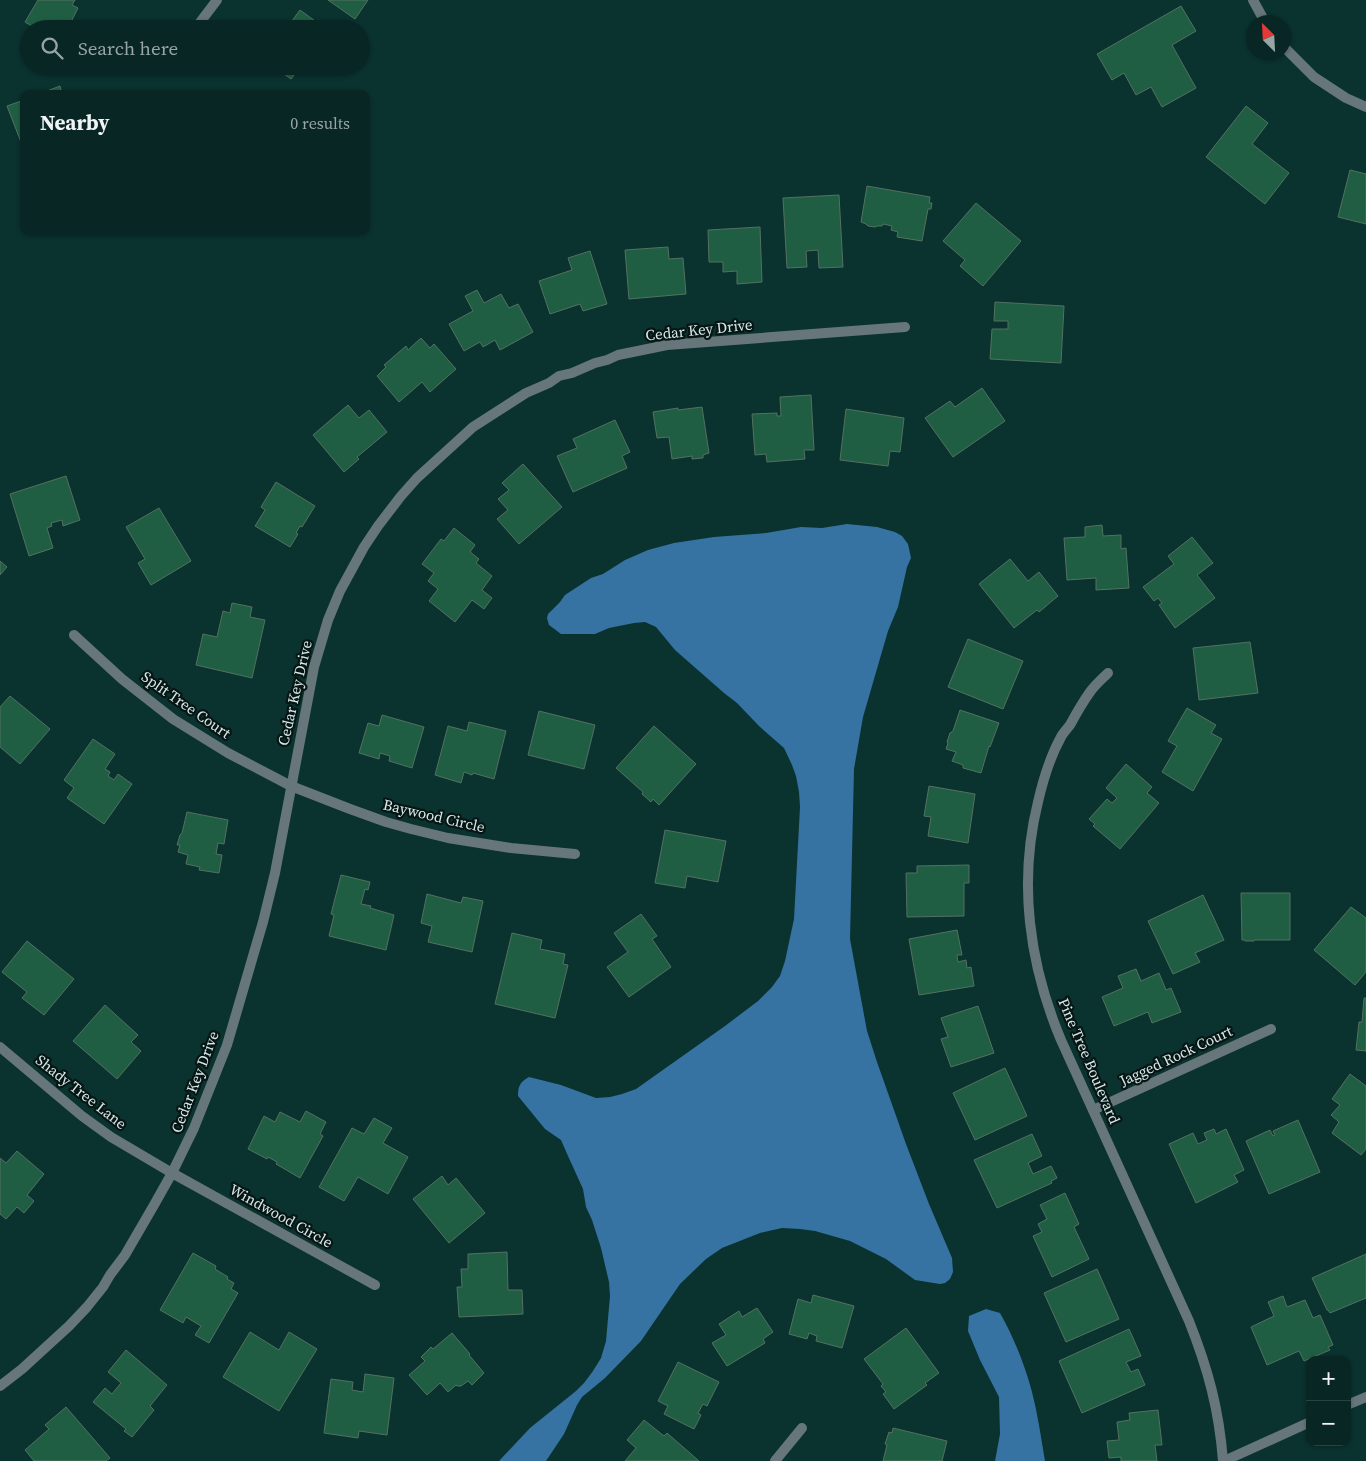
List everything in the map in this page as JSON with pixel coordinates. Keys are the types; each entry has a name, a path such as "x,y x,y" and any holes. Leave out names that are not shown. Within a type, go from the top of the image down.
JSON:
{"street":[{"path":"202,20 217,0"},
{"path":"1253,0 1261,15"},
{"path":"1291,54 1314,77 1346,98 1366,106"},
{"name":"Cedar Key Drive","path":"0,1386 54,1340 87,1307 103,1287 125,1255 172,1173 194,1128 218,1068 245,988 269,897 314,667 328,620 346,579 378,526 401,496 417,478 473,426 526,393 549,383 559,376 572,373 595,363 630,352 667,345 905,327"},
{"name":"Split Tree Court","path":"74,635 116,673 173,719 228,753 290,786"},
{"name":"Pine Tree Boulevard","path":"1108,673 1090,691 1062,735 1042,783 1029,845 1028,895 1030,933 1040,982 1060,1040 1199,1345 1208,1370 1217,1409 1223,1461"},
{"name":"Baywood Circle","path":"290,786 386,822 457,840 575,854"},
{"name":"Jagged Rock Court","path":"1093,1110 1271,1029"},
{"name":"Shady Tree Lane","path":"0,1047 82,1116 112,1137 172,1173"},
{"name":"Windwood Circle","path":"172,1173 375,1285"},
{"path":"1351,1403 1366,1397"},
{"path":"1223,1461 1306,1424"},
{"path":"775,1461 802,1428"}],"water":[{"path":"847,524 877,527 895,532 902,536 908,544 911,558 907,567 898,607 888,631 863,717 854,769 850,939 867,1031 906,1144 952,1258 953,1272 950,1279 945,1283 915,1280 886,1259 850,1241 815,1231 800,1229 782,1228 760,1233 722,1248 706,1259 680,1284 641,1341 605,1378 582,1397 564,1434 546,1461 499,1461 530,1428 576,1391 593,1371 601,1358 606,1341 610,1296 609,1282 601,1248 586,1207 583,1189 561,1140 545,1129 518,1096 520,1085 529,1077 561,1085 596,1098 610,1097 636,1089 725,1026 758,1001 772,987 780,976 785,961 794,919 800,807 796,776 784,748 737,703 675,650 656,627 645,622 609,628 595,634 561,634 549,625 548,614 565,595 591,578 603,574 625,560 648,550 674,543 714,537 766,533 801,527 822,528"},
{"path":"986,1309 1000,1313 1019,1352 1034,1401 1045,1461 995,1461 1000,1434 999,1397 968,1331 969,1316"}],"building":[{"path":"38,0 75,0 72,5 78,8 72,20 26,20"},
{"path":"328,0 368,0 355,19"},
{"path":"1181,6 1196,31 1172,45 1196,88 1162,107 1151,87 1136,95 1124,73 1112,80 1097,54"},
{"path":"300,10 314,20 293,20"},
{"path":"285,75 294,75 291,79"},
{"path":"60,86 61,90 50,90"},
{"path":"20,101 20,140 7,106"},
{"path":"1246,106 1268,123 1252,144 1289,173 1265,204 1206,157"},
{"path":"1350,170 1366,174 1366,224 1338,217"},
{"path":"867,186 930,197 931,209 928,209 922,241 897,237 898,232 891,230 892,226 883,224 882,226 875,227 861,222"},
{"path":"839,195 843,267 819,268 818,250 806,251 807,267 787,268 783,198"},
{"path":"976,203 1021,241 983,286 960,266 965,260 943,241"},
{"path":"760,227 762,282 737,284 737,271 723,272 723,262 709,262 708,230"},
{"path":"668,247 669,259 683,258 686,294 629,299 625,250"},
{"path":"590,251 607,304 583,311 580,304 550,314 539,281 572,270 568,258"},
{"path":"477,290 484,303 501,294 509,308 518,304 533,332 500,350 495,340 483,347 480,342 464,351 449,324 473,311 465,296"},
{"path":"995,302 1064,306 1061,363 990,359 992,329 1008,329 1008,321 994,321"},
{"path":"421,338 430,348 434,344 456,369 430,392 422,382 399,402 377,376 386,367 384,365 406,346 408,350"},
{"path":"982,388 1005,421 953,457 925,418 950,401 955,407"},
{"path":"811,395 814,450 804,450 805,459 767,462 766,454 755,455 752,414 777,413 777,416 781,416 780,397"},
{"path":"348,405 359,418 369,410 387,432 357,457 359,459 344,472 313,435"},
{"path":"702,407 709,453 703,455 703,458 692,459 692,456 672,459 669,437 657,438 653,412"},
{"path":"846,409 904,418 900,452 890,451 888,466 840,460"},
{"path":"615,420 630,452 622,456 627,468 573,492 557,456 577,448 573,439"},
{"path":"523,464 562,507 519,544 497,519 508,510 498,499 509,490 502,483"},
{"path":"66,476 80,520 63,526 62,520 51,523 52,526 47,528 53,548 29,556 10,494"},
{"path":"276,482 315,506 302,527 300,526 296,533 298,534 290,547 255,526 265,510 261,507"},
{"path":"159,508 191,561 151,585 138,563 145,559 126,527"},
{"path":"1102,525 1103,536 1121,535 1121,549 1126,548 1129,588 1096,590 1096,578 1067,580 1064,538 1085,537 1085,527"},
{"path":"454,528 475,545 470,552 479,559 476,563 492,576 482,590 492,598 484,609 472,600 455,622 429,601 438,589 428,581 434,573 422,564 441,539 444,541"},
{"path":"1192,537 1213,563 1197,575 1215,598 1175,628 1159,605 1162,603 1158,598 1154,601 1143,587 1174,564 1168,556"},
{"path":"1010,559 1028,581 1039,572 1058,596 1039,612 1037,610 1014,628 979,584"},
{"path":"0,561 7,567 0,575"},
{"path":"232,603 252,607 250,617 265,620 252,678 196,665 203,634 217,637 223,611 230,613"},
{"path":"968,639 1023,661 1003,709 948,687"},
{"path":"1250,642 1258,693 1199,700 1193,648"},
{"path":"10,696 50,729 20,764 0,747 0,707"},
{"path":"1187,708 1216,725 1211,733 1222,739 1193,791 1162,772 1177,746 1168,741"},
{"path":"960,710 999,723 989,746 981,773 963,768 963,765 952,761 956,752 946,749 950,733 953,731"},
{"path":"539,711 595,725 584,769 528,755"},
{"path":"382,715 424,727 412,768 389,761 390,756 380,753 379,759 359,753 368,723 379,726"},
{"path":"469,722 506,731 494,779 464,772 461,783 435,775 448,726 467,731"},
{"path":"654,726 696,764 659,805 653,799 651,802 642,794 643,792 616,768"},
{"path":"93,739 115,754 105,769 110,772 108,776 114,780 118,774 132,784 104,824 67,798 74,788 64,780"},
{"path":"1126,764 1152,787 1147,793 1159,803 1120,849 1093,826 1095,824 1089,819 1107,799 1112,803 1117,798 1106,788"},
{"path":"929,786 975,794 968,843 928,836 931,817 924,816"},
{"path":"187,812 228,820 224,844 218,843 216,854 222,855 219,873 199,870 200,867 186,864 188,855 178,852 180,845 177,845"},
{"path":"665,830 726,841 718,882 687,876 685,888 655,883"},
{"path":"969,865 969,883 964,883 964,916 907,917 906,873 917,873 917,866"},
{"path":"341,875 370,882 368,890 365,889 361,904 394,915 386,950 329,936 334,915 331,914"},
{"path":"1241,893 1290,893 1290,940 1242,940"},
{"path":"427,894 461,903 463,897 483,901 472,952 428,942 432,926 421,923"},
{"path":"1203,895 1224,940 1195,953 1200,962 1173,974 1148,921"},
{"path":"1351,907 1366,918 1366,972 1355,985 1314,950"},
{"path":"641,914 657,936 652,939 671,967 629,997 607,967 628,952 614,933"},
{"path":"957,930 962,955 957,955 958,962 966,960 967,968 971,967 974,986 919,995 909,939"},
{"path":"512,933 542,940 540,949 565,954 563,964 568,965 555,1018 495,1004"},
{"path":"27,941 74,979 44,1015 22,998 27,992 2,972"},
{"path":"1136,969 1141,981 1159,973 1166,990 1171,988 1181,1012 1152,1023 1148,1012 1114,1026 1102,997 1123,988 1118,976"},
{"path":"1364,998 1366,998 1366,1051 1356,1050 1359,1022 1362,1022"},
{"path":"105,1005 138,1035 131,1042 141,1051 117,1079 73,1041"},
{"path":"978,1006 994,1053 951,1067 941,1039 948,1037 941,1018"},
{"path":"1005,1068 1027,1116 975,1140 953,1093"},
{"path":"1350,1074 1366,1086 1366,1149 1361,1155 1332,1133 1339,1122 1331,1115 1340,1105 1332,1099"},
{"path":"306,1111 326,1122 320,1134 323,1136 300,1178 276,1164 277,1162 248,1149 264,1116 275,1122 280,1112 300,1122"},
{"path":"374,1118 392,1128 383,1143 408,1157 388,1194 358,1177 344,1201 319,1187 352,1128 364,1134"},
{"path":"1298,1120 1320,1172 1269,1194 1246,1141 1270,1130 1273,1136 1275,1135 1273,1131"},
{"path":"1214,1129 1216,1134 1226,1129 1244,1170 1234,1175 1238,1182 1196,1203 1169,1144 1193,1133 1198,1144 1207,1140 1204,1133"},
{"path":"1032,1134 1042,1156 1028,1163 1033,1174 1051,1166 1057,1178 1051,1181 1052,1183 997,1208 974,1160"},
{"path":"17,1151 44,1174 27,1195 34,1201 24,1213 17,1207 6,1219 0,1214 0,1158 6,1163"},
{"path":"442,1176 448,1185 456,1178 485,1213 449,1243 413,1199"},
{"path":"1065,1193 1079,1224 1074,1227 1089,1259 1052,1277 1033,1236 1042,1232 1038,1224 1047,1219 1040,1205"},
{"path":"507,1252 508,1290 522,1290 523,1314 459,1317 457,1287 462,1287 461,1269 468,1269 468,1254"},
{"path":"193,1253 216,1266 215,1269 234,1283 231,1289 238,1293 209,1343 195,1335 201,1326 186,1317 183,1323 160,1310"},
{"path":"1366,1254 1366,1298 1330,1313 1312,1278"},
{"path":"1097,1269 1119,1319 1066,1342 1044,1293"},
{"path":"813,1295 854,1306 842,1348 816,1341 817,1336 809,1333 807,1339 789,1334 798,1299 811,1303"},
{"path":"1283,1296 1287,1307 1305,1300 1313,1318 1320,1315 1333,1345 1328,1347 1330,1350 1316,1356 1306,1356 1306,1360 1304,1361 1299,1351 1267,1365 1251,1327 1274,1316 1268,1302"},
{"path":"757,1308 773,1332 763,1339 765,1343 727,1366 712,1343 726,1335 719,1324 739,1311 742,1317"},
{"path":"906,1328 939,1373 925,1383 927,1385 894,1409 883,1394 886,1392 881,1386 883,1384 864,1359"},
{"path":"1129,1329 1141,1356 1126,1362 1131,1372 1138,1369 1145,1385 1082,1413 1059,1361"},
{"path":"250,1332 279,1350 289,1332 317,1349 279,1411 223,1377"},
{"path":"452,1333 484,1373 472,1385 468,1381 461,1386 456,1385 448,1392 440,1383 427,1395 409,1375 425,1361 421,1357 431,1347 433,1349"},
{"path":"126,1350 167,1385 150,1406 154,1410 132,1437 124,1431 126,1429 93,1402 105,1388 112,1394 121,1383 108,1372"},
{"path":"678,1362 719,1382 707,1406 703,1404 698,1413 701,1415 694,1429 664,1414 668,1406 658,1401"},
{"path":"365,1374 394,1378 387,1435 359,1431 358,1438 324,1433 331,1379 353,1382 352,1390 363,1392"},
{"path":"66,1407 110,1458 106,1461 34,1461 25,1450 49,1429 45,1425"},
{"path":"1158,1410 1162,1445 1155,1445 1157,1461 1121,1461 1121,1457 1109,1458 1107,1441 1119,1440 1117,1422 1130,1420 1129,1413"},
{"path":"644,1420 664,1436 667,1433 699,1461 625,1461 636,1448 627,1440"},
{"path":"893,1428 947,1441 942,1461 883,1461 887,1445 885,1444 889,1432 892,1433"}]}
